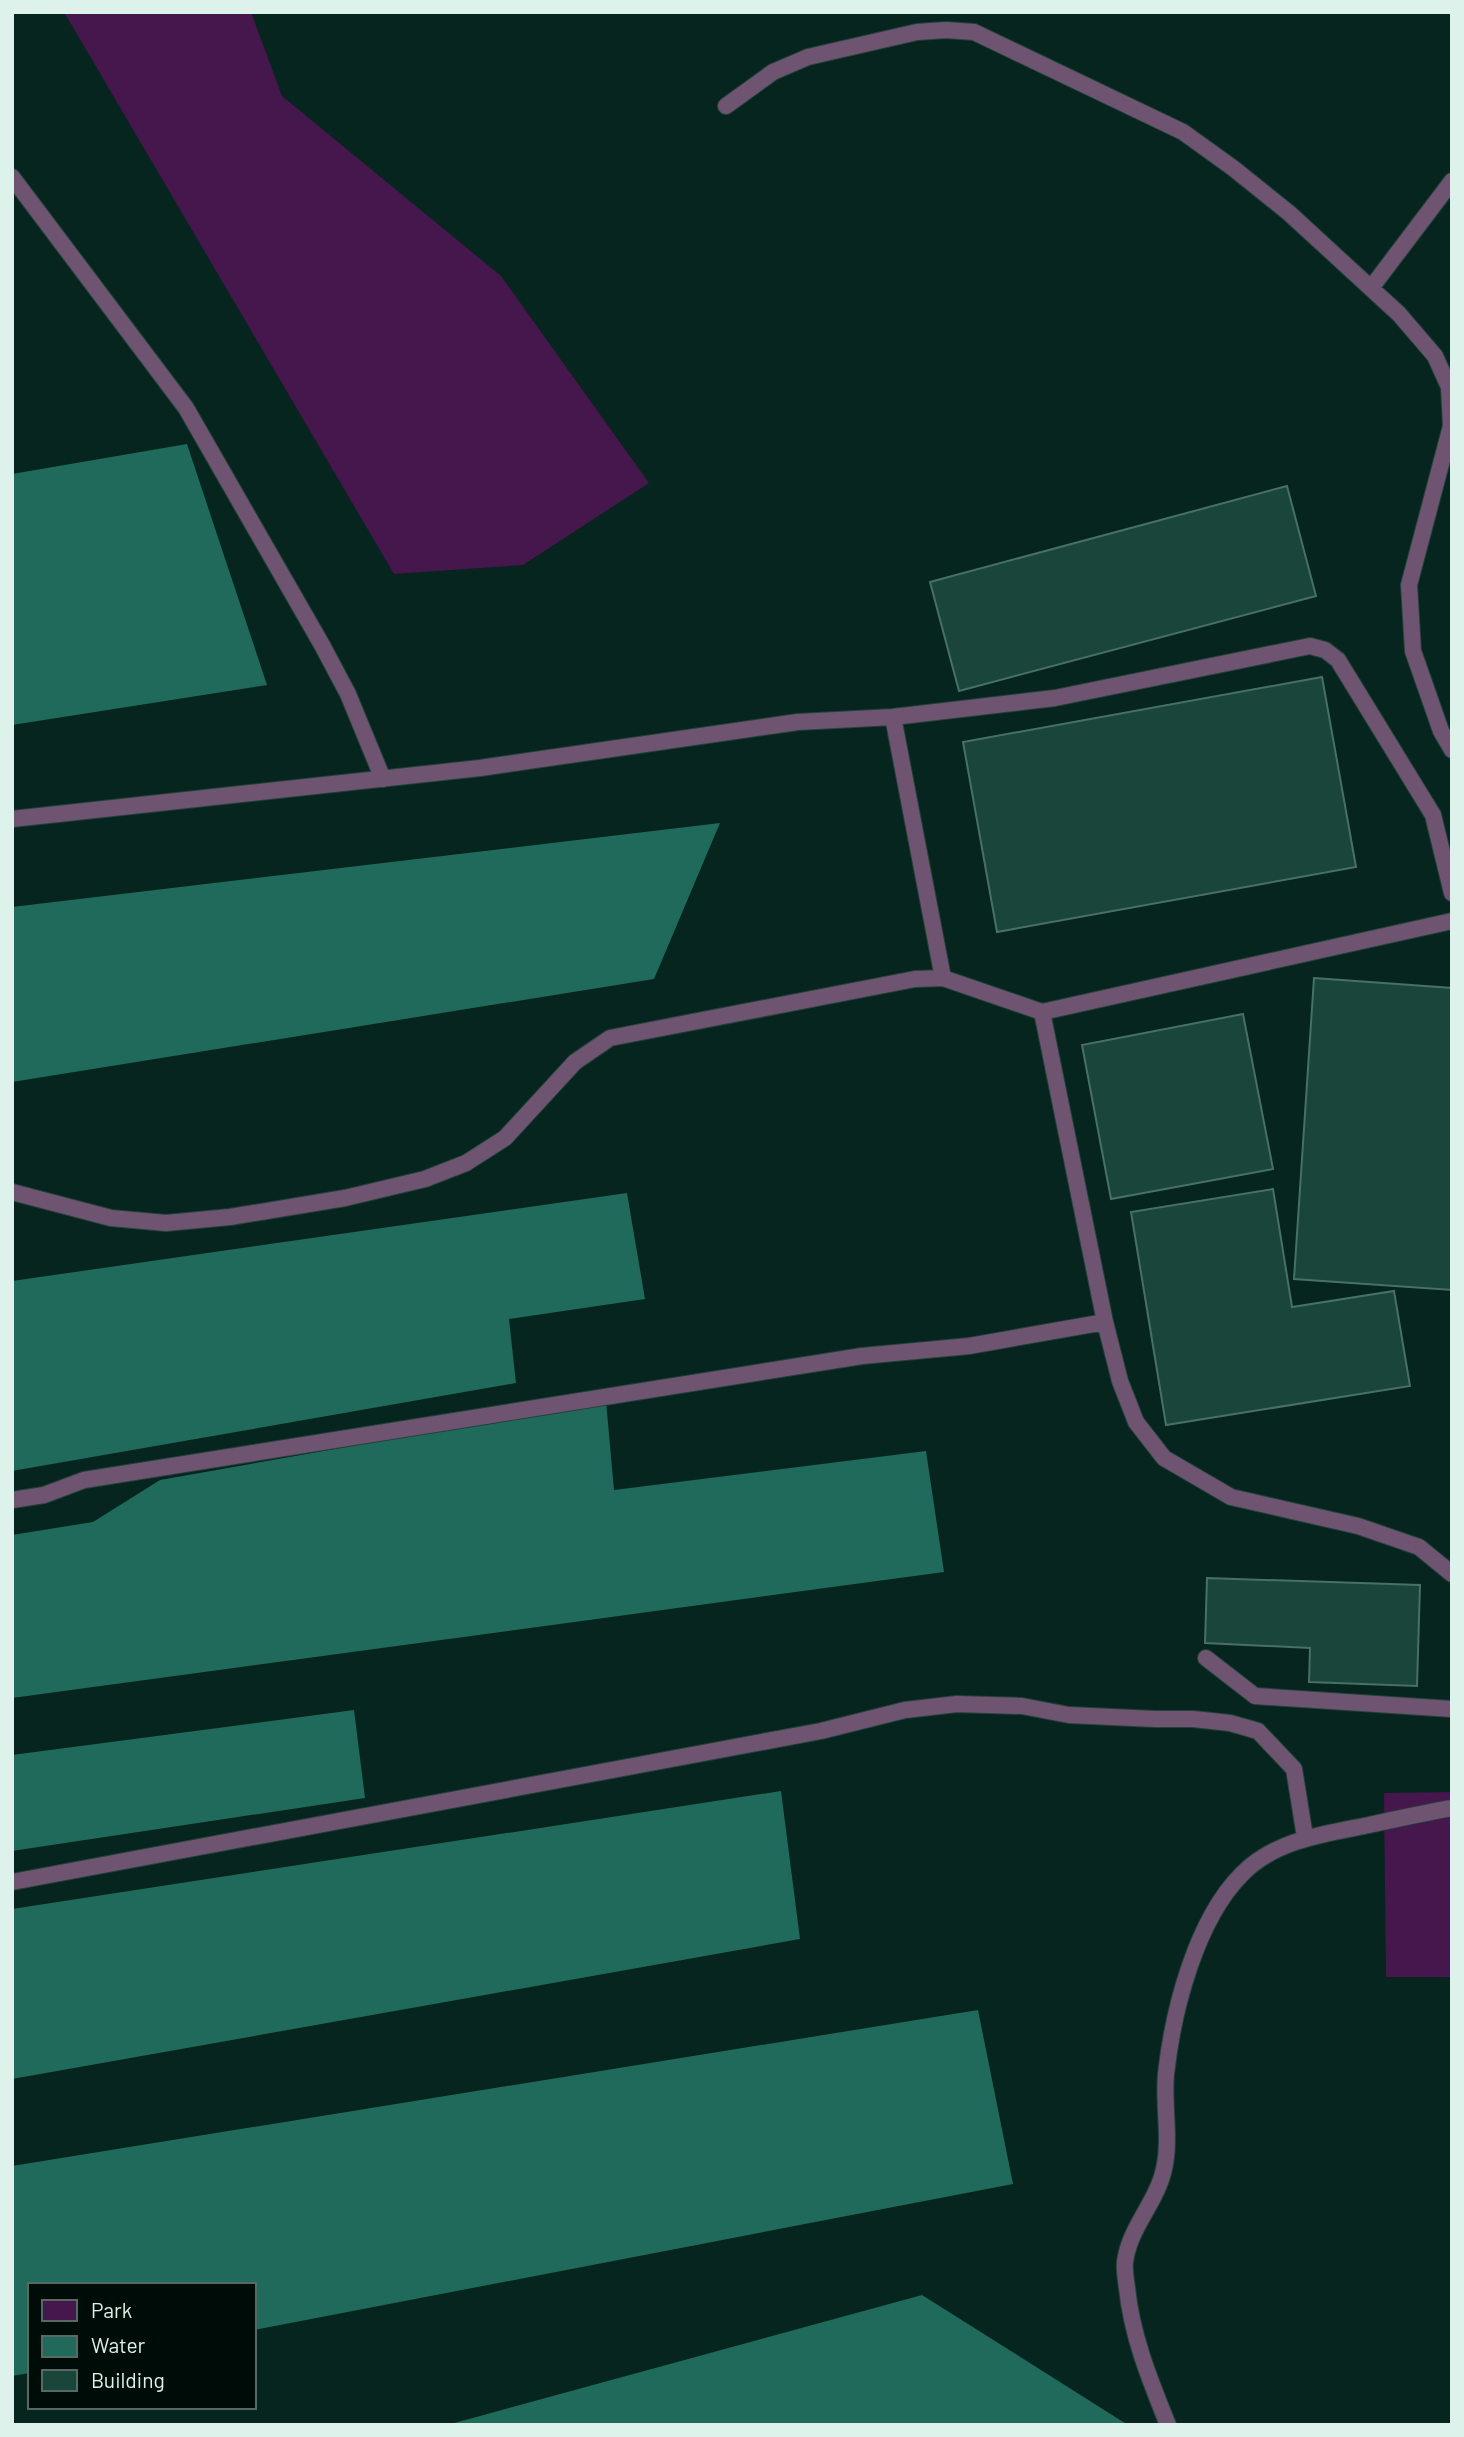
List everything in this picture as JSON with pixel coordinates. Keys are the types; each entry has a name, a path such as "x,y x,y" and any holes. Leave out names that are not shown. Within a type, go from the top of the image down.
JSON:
{"lane":[{"path":"726,106 773,72 808,57 917,32 974,32 1182,132 1252,183 1371,288 1399,314 1435,356 1449,387 1451,426 1409,585 1413,651 1441,731 1452,750"},
{"path":"12,177 186,408 322,645 348,694 383,779"},
{"path":"1371,288 1452,181"},
{"path":"12,820 383,779 798,722 893,717 1055,698 1310,646 1325,650 1338,660 1433,815 1452,893"},
{"path":"893,717 943,978"},
{"path":"12,1192 111,1218 166,1223 230,1217 345,1198 425,1179 466,1163 505,1138 575,1062 610,1038 915,979 943,978 1042,1012 1452,920"},
{"path":"1042,1012 1105,1322 1120,1381 1136,1422 1164,1458 1231,1497 1358,1526 1419,1547 1452,1574"},
{"path":"12,1500 44,1494 97,1477 849,1358 969,1346 1105,1322"},
{"path":"1206,1658 1255,1696 1452,1709"},
{"path":"12,1882 821,1731 905,1710 957,1704 1022,1706 1094,1717 1193,1719 1230,1723 1258,1731 1294,1769 1305,1837"},
{"path":"1168,2425 1142,2360 1130,2312 1125,2262 1134,2232 1153,2200 1164,2169 1167,2128 1166,2076 1183,1987 1199,1941 1219,1903 1242,1873 1266,1855 1305,1837 1452,1808"}],"green space":[{"path":"64,12 251,12 282,96 501,276 649,483 523,565 394,574"},
{"path":"1452,1792 1452,1977 1386,1977 1384,1793"}],"water":[{"path":"187,444 267,685 12,725 12,474"},
{"path":"720,823 654,979 12,1082 12,907"},
{"path":"627,1193 645,1299 509,1319 516,1383 12,1471 12,1281"},
{"path":"606,1401 614,1490 926,1451 944,1572 12,1698 12,1535 93,1522 160,1480"},
{"path":"354,1710 365,1798 12,1851 12,1755"},
{"path":"781,1791 800,1939 12,2079 12,1909"},
{"path":"978,2010 1013,2184 256,2330 256,2283 28,2283 28,2373 12,2376 12,2166"},
{"path":"922,2295 1128,2425 447,2425"}],"building":[{"path":"1287,486 1316,596 959,691 930,582"},
{"path":"1322,677 1356,867 997,932 963,742"},
{"path":"1314,978 1452,988 1452,1290 1294,1279"},
{"path":"1243,1014 1273,1169 1111,1199 1082,1045"},
{"path":"1273,1189 1292,1307 1394,1291 1410,1386 1166,1425 1131,1212"},
{"path":"1207,1578 1420,1585 1417,1686 1309,1682 1310,1648 1205,1643"}]}
